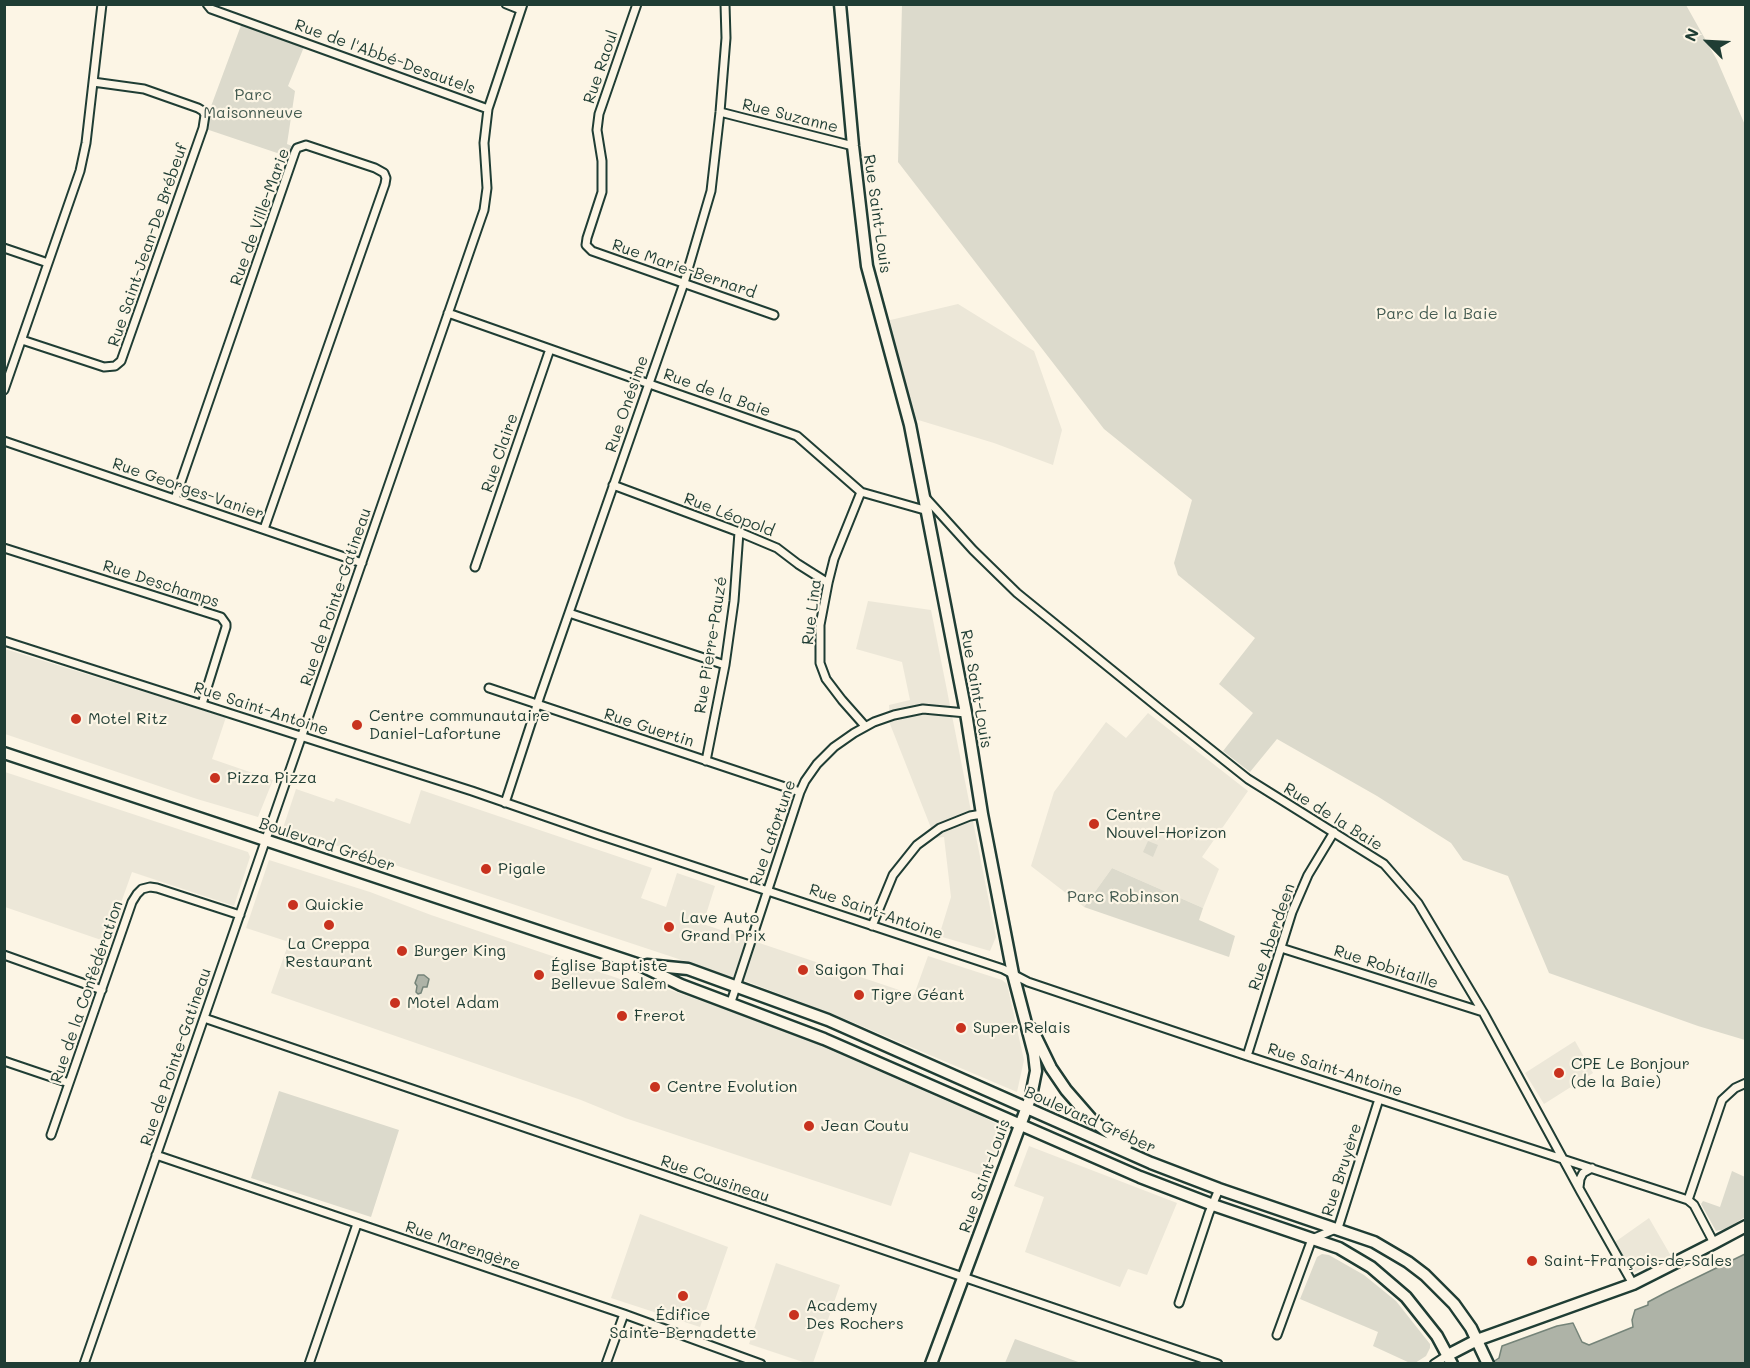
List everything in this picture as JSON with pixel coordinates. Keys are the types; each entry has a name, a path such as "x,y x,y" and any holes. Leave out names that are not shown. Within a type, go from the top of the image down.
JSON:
{"main road":[{"name":"Rue Saint-Louis","path":"840,4 852,146 867,266 910,425 966,713 1012,974 1034,1054 1036,1071 1034,1088 931,1364"},
{"name":"Boulevard Gréber","path":"4,753 640,965 681,985 824,1039 1140,1177 1349,1253 1382,1275 1407,1297 1425,1319 1450,1359"},
{"name":"Boulevard Gréber","path":"640,965 688,969 828,1020 1151,1163 1219,1190 1338,1228 1374,1242 1425,1275 1454,1304 1488,1362"},
{"path":"1020,1002 1051,1068 1072,1098 1116,1140 1151,1163"},
{"path":"1450,1359 1477,1340 1633,1284 1746,1226"}],"street":[{"path":"4,390 83,158 102,4"},
{"name":"Rue de l'Abbé-Desautels","path":"207,4 211,9 488,109"},
{"path":"506,4 522,7"},
{"name":"Rue Raoul","path":"586,245 602,192 602,161 597,130 599,114 637,4"},
{"name":"Rue Onésime","path":"506,803 537,705 684,283 711,191 726,38 725,4"},
{"name":"Rue de Pointe-Gatineau","path":"84,1364 484,210 487,188 484,144 488,109 522,7"},
{"name":"Rue Saint-Jean-De Brébeuf","path":"22,340 104,367 115,366 121,362 203,128 205,115 198,108 144,89 93,82"},
{"name":"Rue Suzanne","path":"720,112 852,146"},
{"name":"Rue de Ville-Marie","path":"175,499 288,170 297,148 310,146 375,168 384,173 386,177 264,529"},
{"name":"Rue Marie-Bernard","path":"586,245 592,251 774,315"},
{"path":"4,248 48,263"},
{"name":"Rue de la Baie","path":"448,313 797,436 861,492 928,511"},
{"name":"Rue Claire","path":"475,567 550,349"},
{"name":"Rue Georges-Vanier","path":"4,441 362,563"},
{"name":"Rue Léopold","path":"613,485 777,548 828,583"},
{"name":"Rue Lina","path":"861,492 834,559 828,583 820,625 820,663 826,680 865,726"},
{"name":"Rue de la Baie","path":"925,497 973,550 1017,593 1061,630 1248,779 1384,864 1418,903 1483,1012 1578,1188 1633,1284"},
{"name":"Rue Pierre-Pauzé","path":"706,761 734,601 739,532"},
{"name":"Rue Deschamps","path":"4,548 221,617 226,624 225,631 202,705"},
{"path":"569,613 724,665"},
{"name":"Rue Saint-Antoine","path":"4,641 506,803 1003,969 1028,982 1247,1056 1688,1200"},
{"name":"Rue Guertin","path":"489,688 800,792"},
{"name":"Rue Lafortune","path":"730,1002 800,792 817,764 834,747 865,726 894,715 923,710 966,713"},
{"path":"872,926 893,875 917,845 940,828 970,816 982,814"},
{"name":"Rue Aberdeen","path":"1247,1056 1292,912 1308,875 1334,832"},
{"name":"Rue de la Confédération","path":"51,1135 132,902 142,889 157,888 240,915"},
{"name":"Rue Robitaille","path":"1281,948 1483,1012"},
{"path":"4,956 102,990"},
{"name":"Rue Cousineau","path":"204,1018 1218,1364"},
{"path":"4,1061 69,1083"},
{"path":"1714,1243 1694,1205 1688,1200 1722,1100 1735,1088 1746,1083"},
{"name":"Rue Bruyère","path":"1312,1239 1338,1228 1379,1099"},
{"name":"Rue Marengère","path":"156,1155 624,1314 761,1364"},
{"path":"1578,1188 1582,1176 1592,1168"},
{"path":"1179,1303 1219,1190"},
{"path":"309,1364 357,1224"},
{"path":"1276,1335 1312,1239"},
{"path":"606,1364 624,1314"},
{"path":"1434,1364 1450,1359"}],"shaded area":[{"path":"958,304 1034,351 1062,430 1053,465 994,443 915,419 882,322"},
{"path":"868,601 931,610 996,937 990,951 939,936 951,897 944,837 935,838 890,724 889,705 910,700 902,662 856,649"},
{"path":"5,649 226,717 212,759 273,780 258,817 197,799 5,734"},
{"name":"Centre Nouvel-Horizon","path":"1148,713 1248,791 1202,857 1219,869 1203,908 1112,868 1084,907 1031,866 1054,792 1106,722 1126,738"},
{"path":"5,772 248,852 250,857 234,906 132,872 107,942 5,907"},
{"path":"296,789 334,802 336,798 410,824 421,790 652,868 641,898 666,907 677,873 715,886 703,924 914,995 928,956 1002,980 1007,984 1024,1060 1017,1092 845,1019 751,983 283,828"},
{"path":"269,860 370,892 623,980 670,990 834,1049 969,1109 1002,1127 989,1178 910,1152 891,1206 625,1118 581,1100 271,993 289,942 246,928"},
{"path":"418,975 424,975 429,979 427,987 423,987 421,993 418,994 415,983"},
{"name":"CPE Le Bonjour (de la Baie)","path":"1575,1041 1593,1073 1544,1104 1525,1073"},
{"path":"1029,1146 1177,1203 1147,1275 1128,1269 1120,1287 1025,1252 1044,1197 1014,1186"},
{"path":"640,1214 728,1247 700,1327 611,1298"},
{"path":"1649,1218 1671,1256 1633,1273 1615,1242"},
{"path":"1745,1254 1745,1363 1490,1364 1499,1358 1502,1346 1557,1326 1573,1323 1582,1342 1589,1345 1633,1327 1632,1320 1635,1310"},
{"name":"Academy Des Rochers","path":"776,1263 840,1285 813,1363 806,1363 749,1344"}],"green space":[{"name":"Parc de la Baie","path":"902,5 1686,5 1717,60 1745,125 1745,1040 1698,1026 1549,973 1508,876 1463,860 1451,843 1377,796 1277,739 1250,772 1223,751 1253,713 1219,684 1255,638 1178,575 1174,563 1192,500 1104,429 898,162"},
{"name":"Parc Maisonneuve","path":"243,20 306,42 288,86 295,91 287,144 297,148 292,158 203,128"},
{"path":"1148,841 1158,845 1153,857 1143,852"},
{"name":"Parc Robinson","path":"1112,868 1203,908 1199,920 1235,936 1229,957 1084,907"},
{"path":"279,1091 399,1130 371,1217 251,1178"},
{"path":"1732,1171 1745,1177 1745,1217 1726,1229 1716,1231 1701,1204 1703,1201 1720,1207"},
{"path":"1322,1254 1329,1255 1364,1275 1396,1301 1430,1344 1426,1356 1415,1363 1410,1363 1373,1346 1378,1332 1300,1299 1317,1257"},
{"path":"1015,1339 1081,1363 1005,1363"}],"place":[{"name":"Motel Ritz","path":"76,719"},
{"name":"Centre communautaire Daniel-Lafortune","path":"357,725"},
{"name":"Pizza Pizza","path":"215,778"},
{"name":"Centre Nouvel-Horizon","path":"1094,824"},
{"name":"Pigale","path":"486,869"},
{"name":"Quickie","path":"293,905"},
{"name":"La Creppa Restaurant","path":"329,925"},
{"name":"Lave Auto Grand Prix","path":"669,927"},
{"name":"Burger King","path":"402,951"},
{"name":"Saigon Thai","path":"803,970"},
{"name":"Église Baptiste Bellevue Salem","path":"539,975"},
{"name":"Tigre Géant","path":"859,995"},
{"name":"Motel Adam","path":"395,1003"},
{"name":"Frerot","path":"622,1016"},
{"name":"Super Relais","path":"961,1028"},
{"name":"CPE Le Bonjour (de la Baie)","path":"1559,1073"},
{"name":"Centre Evolution","path":"655,1087"},
{"name":"Jean Coutu","path":"809,1126"},
{"name":"Saint-François-de-Sales","path":"1532,1261"},
{"name":"Édifice Sainte-Bernadette","path":"683,1296"},
{"name":"Academy Des Rochers","path":"794,1315"}]}
